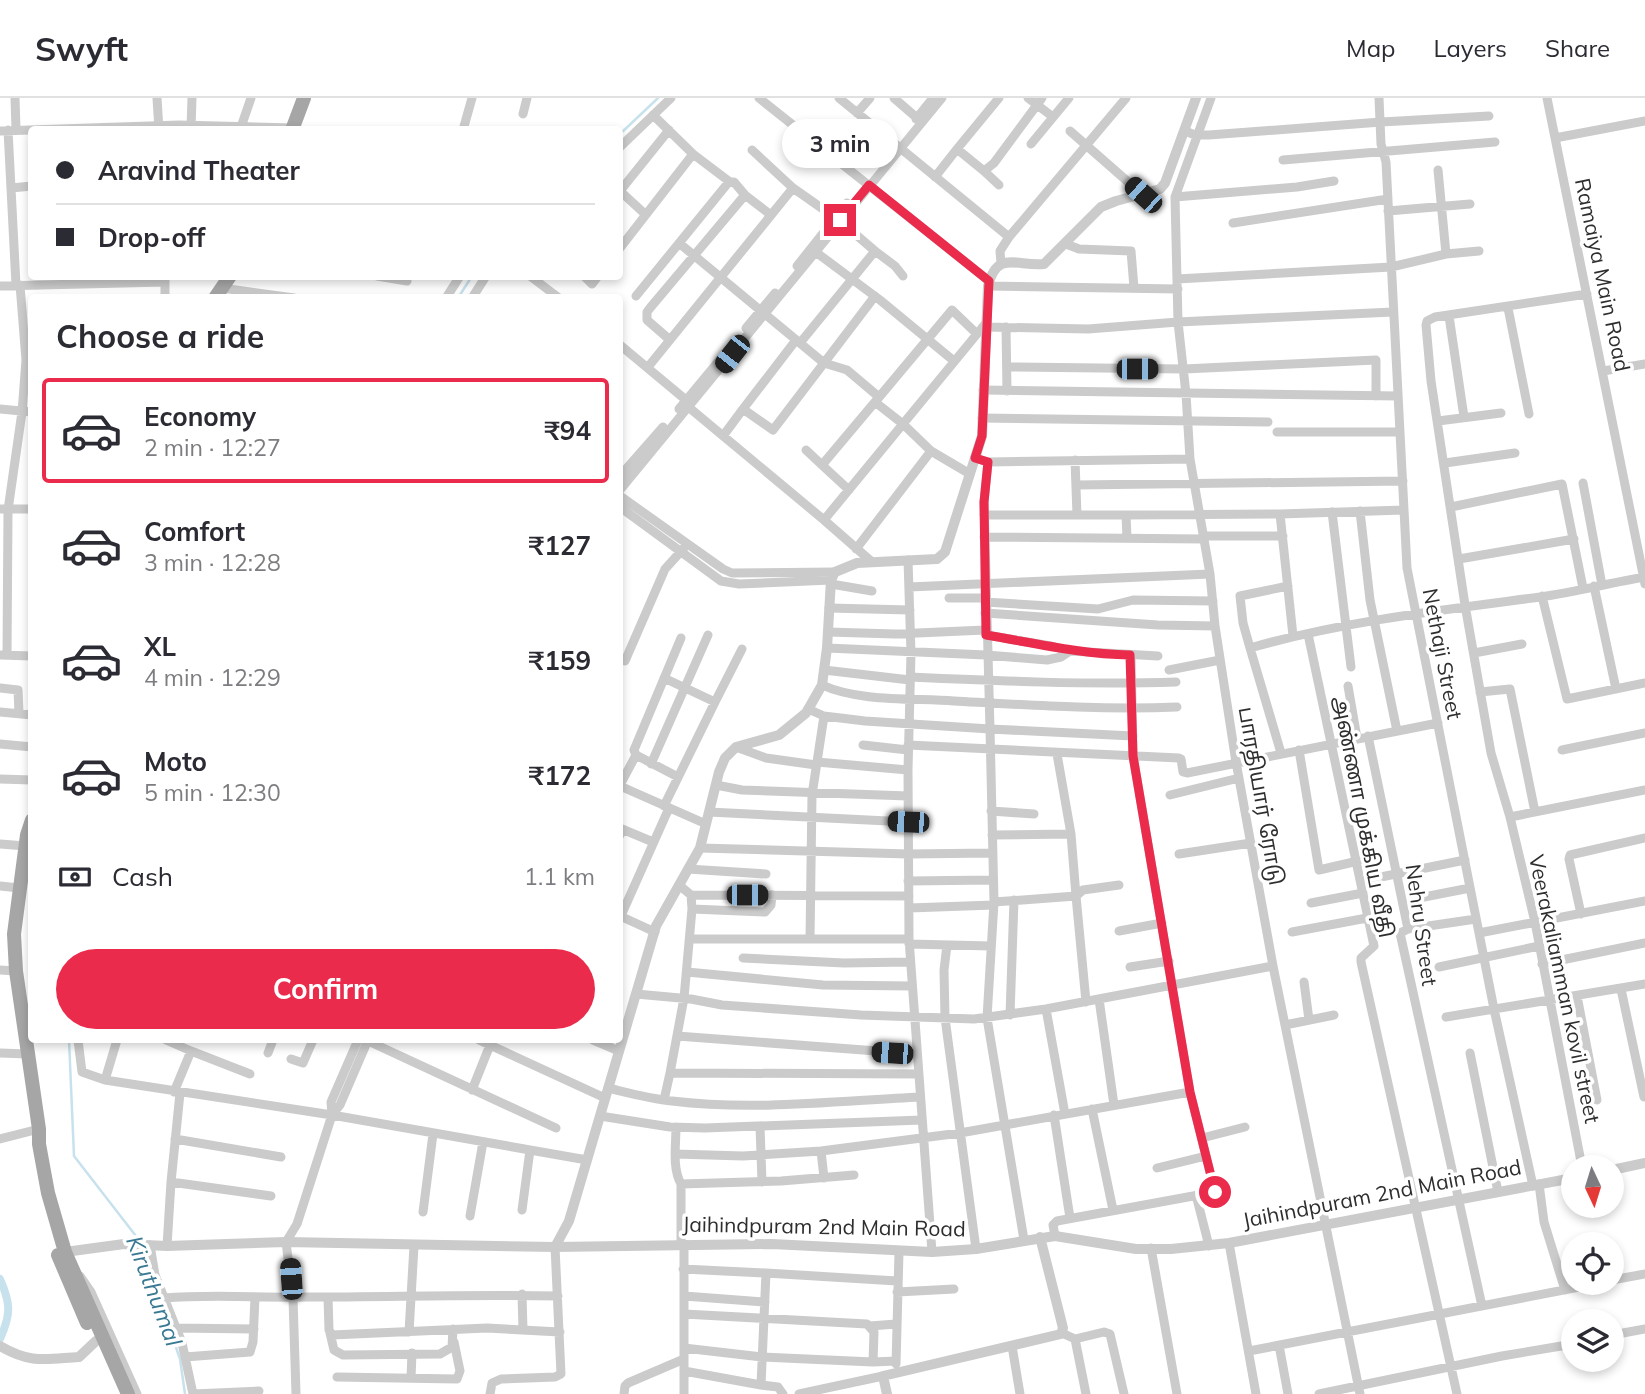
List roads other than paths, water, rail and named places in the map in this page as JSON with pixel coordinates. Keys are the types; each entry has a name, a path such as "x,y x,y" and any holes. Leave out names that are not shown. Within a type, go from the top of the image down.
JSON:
{"main road":[{"path":"293,126 304,98"},
{"path":"28,839 14,934 16,971 48,1192 65,1252 128,1394"},
{"path":"39,1136 41,1190 57,1252 96,1341 107,1361 121,1377"}],"street":[{"path":"15,98 8,130 18,285 28,354 27,412 4,509 4,655 28,656"},
{"path":"157,98 159,126"},
{"path":"191,126 192,98"},
{"path":"241,126 251,98"},
{"path":"464,126 472,98"},
{"path":"523,114 527,98"},
{"path":"623,144 671,98"},
{"path":"759,98 994,285 1133,288 1391,267 1446,254 1479,251"},
{"path":"839,98 1009,237"},
{"path":"857,113 870,98"},
{"path":"894,98 918,118"},
{"path":"898,147 933,98"},
{"path":"623,473 686,403 867,183 942,98"},
{"path":"935,177 999,98"},
{"path":"1028,98 1040,102 1053,117"},
{"path":"1031,144 1069,98"},
{"path":"1024,1240 988,1018 994,903 982,436 986,418 995,268 1000,263 1000,251 1009,237 1126,98"},
{"path":"1192,133 1196,98"},
{"path":"1172,189 1192,133 1211,98"},
{"name":"Nethaji Street","path":"1379,98 1386,162 1407,568 1494,1009 1545,1222 1561,1276"},
{"name":"Ramaiya Main Road","path":"1547,98 1645,579"},
{"path":"984,171 994,163 1040,102"},
{"path":"653,115 693,154 730,182 734,182 745,195 771,215"},
{"path":"1192,133 1489,116"},
{"path":"1555,138 1645,121"},
{"path":"8,130 28,130"},
{"path":"623,187 669,130"},
{"path":"1070,131 1143,195"},
{"path":"1283,160 1495,142"},
{"path":"957,149 999,185"},
{"path":"752,150 793,188 837,219 895,266 903,276"},
{"path":"623,244 693,154"},
{"path":"1438,170 1446,254"},
{"path":"1000,263 1044,264 1073,247 1101,207 1160,189 1297,187 1334,181"},
{"path":"636,296 730,182"},
{"path":"11,188 28,186"},
{"path":"648,367 793,188"},
{"name":"பாரதியார் ரோடு","path":"1172,189 1178,322 1190,459 1210,574 1220,660 1273,966 1359,1390"},
{"path":"623,194 645,214"},
{"path":"670,340 647,320 646,312 745,195"},
{"path":"1233,223 1388,199"},
{"path":"1388,211 1470,204"},
{"path":"679,243 824,363 847,370 931,452 970,474"},
{"path":"1073,247 1131,251 1133,288"},
{"path":"813,251 875,296 954,362"},
{"path":"723,436 875,251"},
{"path":"0,286 140,280"},
{"path":"401,280 407,281"},
{"path":"535,280 553,294"},
{"path":"542,286 547,280"},
{"path":"223,287 268,294"},
{"path":"1464,418 1449,316 1587,294"},
{"path":"743,409 773,430 875,296"},
{"path":"1508,308 1529,414"},
{"path":"822,465 952,310 990,328 1088,329 1393,312"},
{"name":"Veerakaliamman kovil street","path":"1449,316 1430,318 1426,325 1431,381 1465,605 1491,753 1510,817 1535,922 1548,1000 1580,1155"},
{"path":"824,520 954,362 990,328"},
{"path":"990,328 1007,368 1007,391"},
{"path":"623,347 872,562"},
{"path":"1007,368 1184,369 1376,360 1376,396"},
{"path":"1604,372 1645,364"},
{"path":"988,391 1398,396"},
{"path":"623,489 686,403"},
{"path":"0,409 27,412"},
{"path":"1437,421 1501,413"},
{"path":"986,418 1268,422"},
{"path":"1277,432 1400,432"},
{"path":"806,450 849,490"},
{"path":"856,549 931,452"},
{"path":"1445,463 1515,453"},
{"path":"623,1038 655,932 679,885 697,870 705,848 706,824 715,813 722,787 725,758 779,735 815,712 828,688 835,649 837,582 845,566 872,562 909,565 937,559 943,555 970,474 982,460 1190,459"},
{"path":"1075,460 1077,515"},
{"path":"1076,485 1403,481"},
{"path":"1583,483 1616,689"},
{"path":"1451,507 1562,484 1583,589"},
{"path":"623,496 721,581 837,582 872,591"},
{"path":"4,509 28,509"},
{"path":"623,509 684,548"},
{"path":"984,514 1200,515 1404,510"},
{"path":"1360,511 1374,621 1397,731"},
{"path":"1332,512 1351,667"},
{"path":"1280,514 1293,636"},
{"path":"1126,515 1127,538"},
{"path":"984,537 1283,536"},
{"path":"1458,559 1574,539"},
{"path":"623,657 665,569 684,548"},
{"path":"909,565 909,942 932,1252"},
{"path":"909,587 1210,574"},
{"path":"1250,648 1293,636 1465,605 1542,596 1645,579"},
{"path":"1281,753 1243,623 1240,596 1288,586"},
{"path":"1542,596 1567,699 1645,683"},
{"path":"948,598 1098,609 1133,600 1213,601"},
{"path":"836,609 910,610"},
{"path":"985,613 1158,625 1215,626"},
{"path":"835,633 986,633 1070,651 1158,656"},
{"name":"அண்ணா முக்கிய வீதி","path":"1308,634 1374,946 1361,958 1361,962 1415,1208"},
{"path":"652,764 708,635"},
{"path":"623,780 636,755 635,746 681,638"},
{"path":"1474,653 1521,644"},
{"path":"623,910 678,777 742,649"},
{"path":"835,649 1046,660 1062,657 1070,651"},
{"path":"1055,1236 1054,1223 1070,1218 1215,1192 1190,1092 1133,756 1130,655"},
{"path":"1169,670 1220,660"},
{"path":"833,672 910,679 1131,683 1176,681"},
{"path":"664,678 715,702"},
{"path":"1348,686 1357,738"},
{"path":"0,688 18,690 19,713"},
{"path":"828,688 862,695 988,703 1132,709 1177,707"},
{"path":"1480,692 1510,689 1535,812"},
{"path":"0,712 28,714"},
{"path":"815,712 865,721 1133,736"},
{"path":"810,939 809,851 816,764 815,712"},
{"path":"863,745 1179,758 1182,761 1182,770 1187,773 1438,723"},
{"path":"1562,750 1645,733"},
{"name":"Nehru Street","path":"1368,736 1408,929 1400,933 1458,1200"},
{"path":"0,744 28,747"},
{"path":"1299,750 1319,870 1357,861"},
{"path":"744,751 816,764 908,770"},
{"path":"1057,754 1071,834 1086,1002"},
{"path":"636,755 678,777"},
{"path":"1170,795 1239,778"},
{"path":"0,779 28,780"},
{"path":"623,787 706,824"},
{"path":"722,787 908,796"},
{"path":"1510,817 1645,790"},
{"path":"991,811 1034,814"},
{"path":"715,813 908,822"},
{"path":"623,829 653,842"},
{"path":"992,835 1071,834"},
{"path":"1581,914 1570,855 1645,838"},
{"path":"0,844 28,839"},
{"path":"1179,854 1251,843"},
{"path":"705,848 908,854 992,853"},
{"path":"1361,881 1465,860"},
{"path":"697,870 766,874"},
{"path":"908,881 993,880"},
{"path":"679,885 695,895 909,896"},
{"path":"909,908 1076,896 1083,890 1119,885"},
{"path":"0,886 19,888"},
{"path":"1424,897 1470,888"},
{"path":"1311,903 1363,893"},
{"path":"668,1101 691,972 695,895"},
{"path":"695,909 765,912 771,905 772,895"},
{"path":"1010,1015 1014,900"},
{"path":"1479,933 1645,901"},
{"path":"623,918 655,932"},
{"path":"1292,932 1367,918"},
{"path":"1408,929 1476,919"},
{"path":"1119,930 1163,923"},
{"path":"693,939 810,939 991,946"},
{"path":"1542,964 1645,943"},
{"path":"947,945 944,970 945,1018 976,1249"},
{"path":"1439,967 1539,946"},
{"path":"743,958 844,963 911,962"},
{"path":"1130,967 1169,961"},
{"path":"636,994 687,998 722,1005 915,1017 988,1018 1273,966"},
{"path":"0,970 16,971"},
{"path":"691,972 823,985 912,986"},
{"path":"1304,982 1309,1020"},
{"path":"1446,1017 1645,984"},
{"path":"1621,989 1644,1097"},
{"path":"1577,996 1597,1100"},
{"path":"1099,999 1114,1105"},
{"path":"1046,1009 1065,1114"},
{"path":"1285,1025 1334,1016"},
{"path":"680,1036 917,1054"},
{"path":"78,1043 82,1072 105,1080 332,1115 587,1160"},
{"path":"105,1080 116,1043"},
{"path":"173,1043 250,1074"},
{"path":"268,1053 272,1043"},
{"path":"291,1059 303,1063 312,1043"},
{"path":"296,1394 293,1298 286,1242 297,1224 332,1115 340,1105 364,1043"},
{"path":"371,1043 556,1128"},
{"path":"472,1090 491,1043"},
{"path":"493,1043 607,1093 668,1101 708,1105 920,1097"},
{"path":"600,1043 619,1051"},
{"path":"490,1394 492,1383 501,1379 555,1377 561,1374 555,1247 569,1221 621,1043"},
{"path":"167,1246 177,1092 191,1051"},
{"path":"0,1053 27,1054"},
{"path":"1470,1053 1498,1192"},
{"path":"673,1073 919,1074"},
{"path":"675,1154 760,1155 923,1139 1190,1092"},
{"path":"1092,1109 1113,1210"},
{"path":"1054,1115 1070,1218"},
{"path":"600,1116 669,1126 760,1126 922,1119"},
{"path":"669,1126 681,1184 684,1394"},
{"path":"760,1126 762,1182"},
{"path":"1202,1138 1245,1128"},
{"path":"423,1212 433,1134"},
{"path":"0,1139 39,1136"},
{"path":"175,1139 281,1157"},
{"path":"470,1216 483,1142"},
{"path":"522,1210 530,1150"},
{"path":"821,1151 824,1178"},
{"path":"1157,1168 1206,1156"},
{"path":"1624,1167 1645,1163"},
{"path":"681,1184 762,1182 854,1175"},
{"name":"Jaihindpuram 2nd Main Road","path":"65,1252 124,1244 167,1246 286,1242 555,1247 772,1244 932,1252 976,1249 1055,1236 1136,1249 1209,1246 1561,1180"},
{"path":"171,1182 271,1196"},
{"path":"1196,1195 1209,1246"},
{"path":"1458,1200 1482,1306"},
{"path":"1415,1208 1457,1394"},
{"path":"297,1224 306,1243"},
{"path":"1040,1237 1062,1333"},
{"path":"1229,1243 1256,1394"},
{"path":"150,1245 155,1275 176,1328 193,1394 259,1391"},
{"path":"409,1332 414,1246"},
{"path":"1151,1248 1177,1394"},
{"path":"895,1373 899,1252"},
{"path":"683,1269 897,1281"},
{"path":"76,1272 92,1292 137,1394"},
{"path":"761,1385 766,1273"},
{"path":"1624,1278 1645,1274"},
{"path":"897,1292 954,1289"},
{"path":"1249,1350 1561,1291"},
{"path":"164,1298 411,1294 558,1296"},
{"path":"522,1294 523,1330"},
{"path":"684,1296 765,1301"},
{"path":"185,1357 250,1352 256,1297"},
{"path":"328,1297 334,1350 343,1355 440,1354 449,1350 454,1342"},
{"path":"684,1314 870,1326 896,1324"},
{"path":"870,1326 874,1332 873,1362"},
{"path":"176,1328 254,1329"},
{"path":"330,1333 336,1335 453,1329 560,1332"},
{"path":"337,1377 459,1377 453,1329"},
{"path":"1624,1333 1645,1329"},
{"path":"799,1394 1062,1333 1075,1339 1104,1332 1110,1334 1124,1394"},
{"path":"1075,1339 1086,1394"},
{"path":"4,1348 18,1356 37,1360 79,1357 96,1341"},
{"path":"1279,1345 1288,1394"},
{"path":"1012,1346 1020,1394"},
{"path":"1319,1394 1359,1390 1452,1367 1561,1346"},
{"path":"684,1348 762,1357 896,1361"},
{"path":"411,1378 412,1353"},
{"path":"624,1394 628,1382 684,1359"},
{"path":"684,1371 778,1387 783,1394"},
{"path":"883,1376 887,1394"}],"waterway":[{"name":"Kiruthumal","path":"623,131 658,98"},
{"name":"Kiruthumal","path":"461,294 469,280"},
{"name":"Kiruthumal","path":"69,1043 74,1156 139,1240"},
{"name":"Kiruthumal","path":"143,1250 151,1273"},
{"path":"0,1279 8,1309 0,1339"},
{"name":"Kiruthumal","path":"156,1290 180,1359 185,1394"}]}
